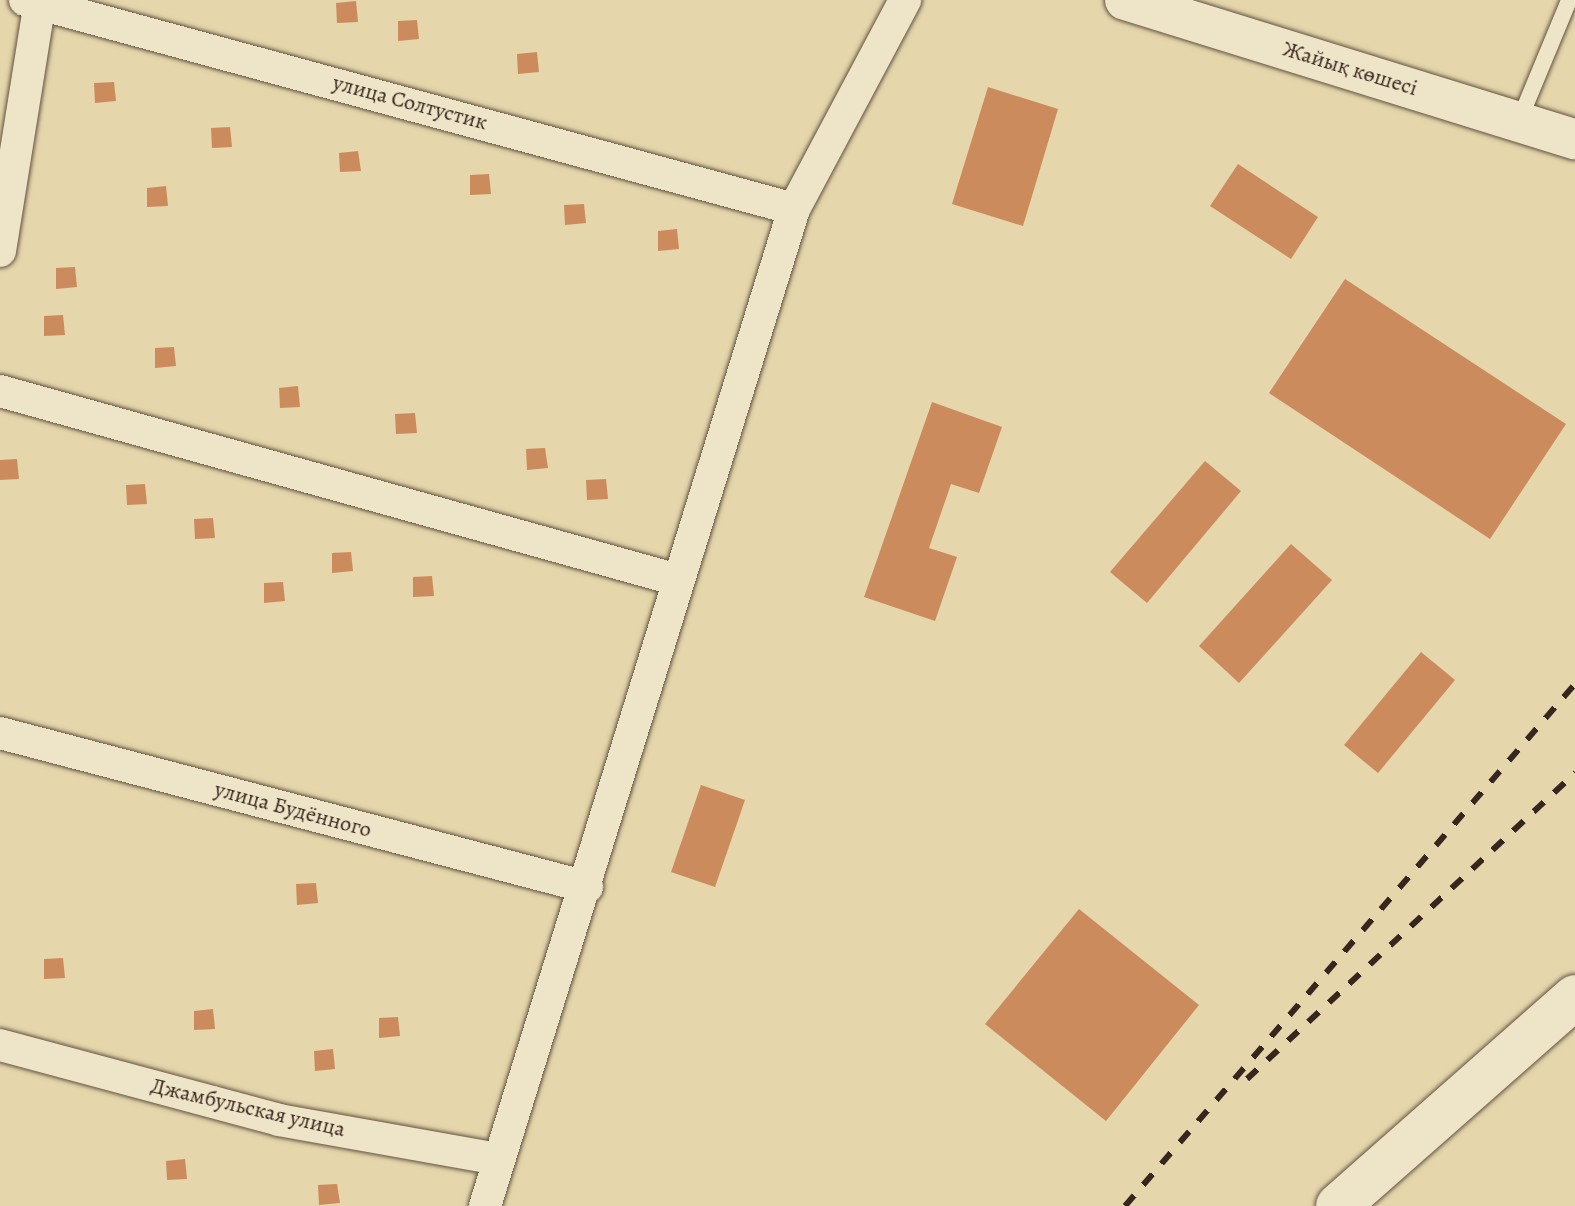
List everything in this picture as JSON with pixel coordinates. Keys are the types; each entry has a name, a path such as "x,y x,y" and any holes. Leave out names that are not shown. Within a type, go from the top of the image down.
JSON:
{"main road":[{"path":"1338,1206 1575,997"}],"street":[{"path":"485,1206 587,887 678,580 794,209 905,0"},
{"name":"Жайық көшесі","path":"1125,0 1575,139"},
{"path":"0,251 36,1"},
{"name":"улица Солтустик","path":"36,1 794,209"},
{"path":"0,391 678,580"},
{"name":"улица Будённого","path":"0,733 587,887"},
{"name":"Джамбульская улица","path":"0,1045 279,1120 498,1159"}],"lane":[{"path":"1519,121 1569,0"}],"building":[{"path":"356,1 358,22 337,23 336,3"},
{"path":"417,20 419,39 398,41 398,21"},
{"path":"537,52 539,72 518,74 517,54"},
{"path":"114,82 116,101 95,103 94,83"},
{"path":"988,87 1058,109 1023,226 952,204"},
{"path":"230,127 232,147 212,148 211,128"},
{"path":"358,151 361,171 340,172 339,153"},
{"path":"1238,164 1318,217 1291,259 1210,206"},
{"path":"489,174 491,194 470,195 470,175"},
{"path":"166,186 168,206 147,207 147,188"},
{"path":"584,204 586,223 565,225 564,205"},
{"path":"677,229 679,249 658,251 658,231"},
{"path":"75,267 77,287 56,289 56,268"},
{"path":"1345,279 1566,424 1490,539 1269,393"},
{"path":"63,315 65,335 44,336 44,316"},
{"path":"174,347 176,366 155,368 155,348"},
{"path":"298,386 300,407 280,408 279,388"},
{"path":"932,402 1002,427 979,493 951,484 929,548 957,557 935,621 864,597"},
{"path":"415,413 417,433 396,434 395,414"},
{"path":"545,448 548,468 527,470 526,449"},
{"path":"17,459 19,479 0,480 0,460"},
{"path":"1205,461 1241,491 1147,603 1110,572"},
{"path":"606,479 608,499 587,500 586,480"},
{"path":"145,484 147,504 127,505 126,485"},
{"path":"213,518 215,538 195,539 194,519"},
{"path":"1291,544 1332,580 1239,683 1199,646"},
{"path":"351,552 353,571 332,573 332,553"},
{"path":"432,576 434,596 413,597 413,577"},
{"path":"283,582 285,601 264,603 264,583"},
{"path":"1421,652 1455,680 1378,773 1344,745"},
{"path":"701,785 745,800 715,887 671,872"},
{"path":"316,883 318,903 297,905 296,884"},
{"path":"1079,909 1199,1005 1106,1121 985,1024"},
{"path":"63,958 65,978 44,979 44,959"},
{"path":"213,1009 215,1029 194,1030 194,1011"},
{"path":"398,1017 400,1036 379,1038 379,1018"},
{"path":"333,1049 335,1069 315,1071 314,1051"},
{"path":"185,1159 187,1179 167,1180 166,1161"},
{"path":"337,1184 340,1203 319,1205 318,1185"}],"railway":[{"path":"1125,1206 1575,684"},
{"path":"1247,1079 1575,773"}]}
